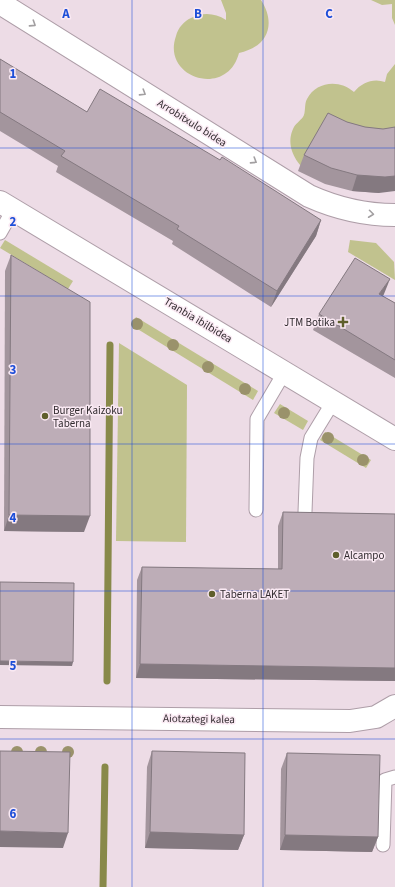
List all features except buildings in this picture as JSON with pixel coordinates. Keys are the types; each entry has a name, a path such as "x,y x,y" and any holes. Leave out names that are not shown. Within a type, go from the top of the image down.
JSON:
{"street":[{"name":"Arrobitxulo bidea","path":"0,3 310,196 331,206 353,212 376,215 395,215"},
{"name":"Tranbia ibilbidea","path":"7,206 395,439"},
{"name":"Aiotzategi kalea","path":"0,717 350,721 376,717 395,706"}],"lane":[{"path":"0,232 7,206"},
{"path":"256,510 257,419 284,372"},
{"path":"305,512 307,458 311,438 333,402"},
{"path":"383,845 385,780 395,777"}],"green space":[{"path":"221,0 261,0 266,9 268,18 266,34 256,46 239,53 232,67 222,76 210,79 197,78 186,72 178,63 174,51 176,36 178,30 184,23 188,19 195,16 209,14 226,20 226,13"},
{"path":"371,0 395,0 395,25 392,18 392,4 382,5"},
{"path":"395,64 395,129 301,166 291,149 290,139 294,127 304,115 306,101 311,93 322,85 342,85 354,92 364,83 377,80 385,82 387,74"},
{"path":"5,240 73,281 68,289 0,248"},
{"path":"350,240 376,243 394,262 395,280 348,252"},
{"path":"136,317 258,391 253,400 131,325"},
{"path":"119,343 187,385 186,542 116,541"},
{"path":"280,404 308,421 303,430 274,413"},
{"path":"325,432 371,460 366,468 320,440"}],"waterway":[{"path":"107,681 110,345"},
{"path":"103,887 105,767"}],"place":[{"name":"JTM Botika","path":"343,322"},
{"name":"Burger Kaizoku Taberna","path":"45,416"},
{"name":"Alcampo","path":"336,555"},
{"name":"Taberna LAKET","path":"212,594"}]}
